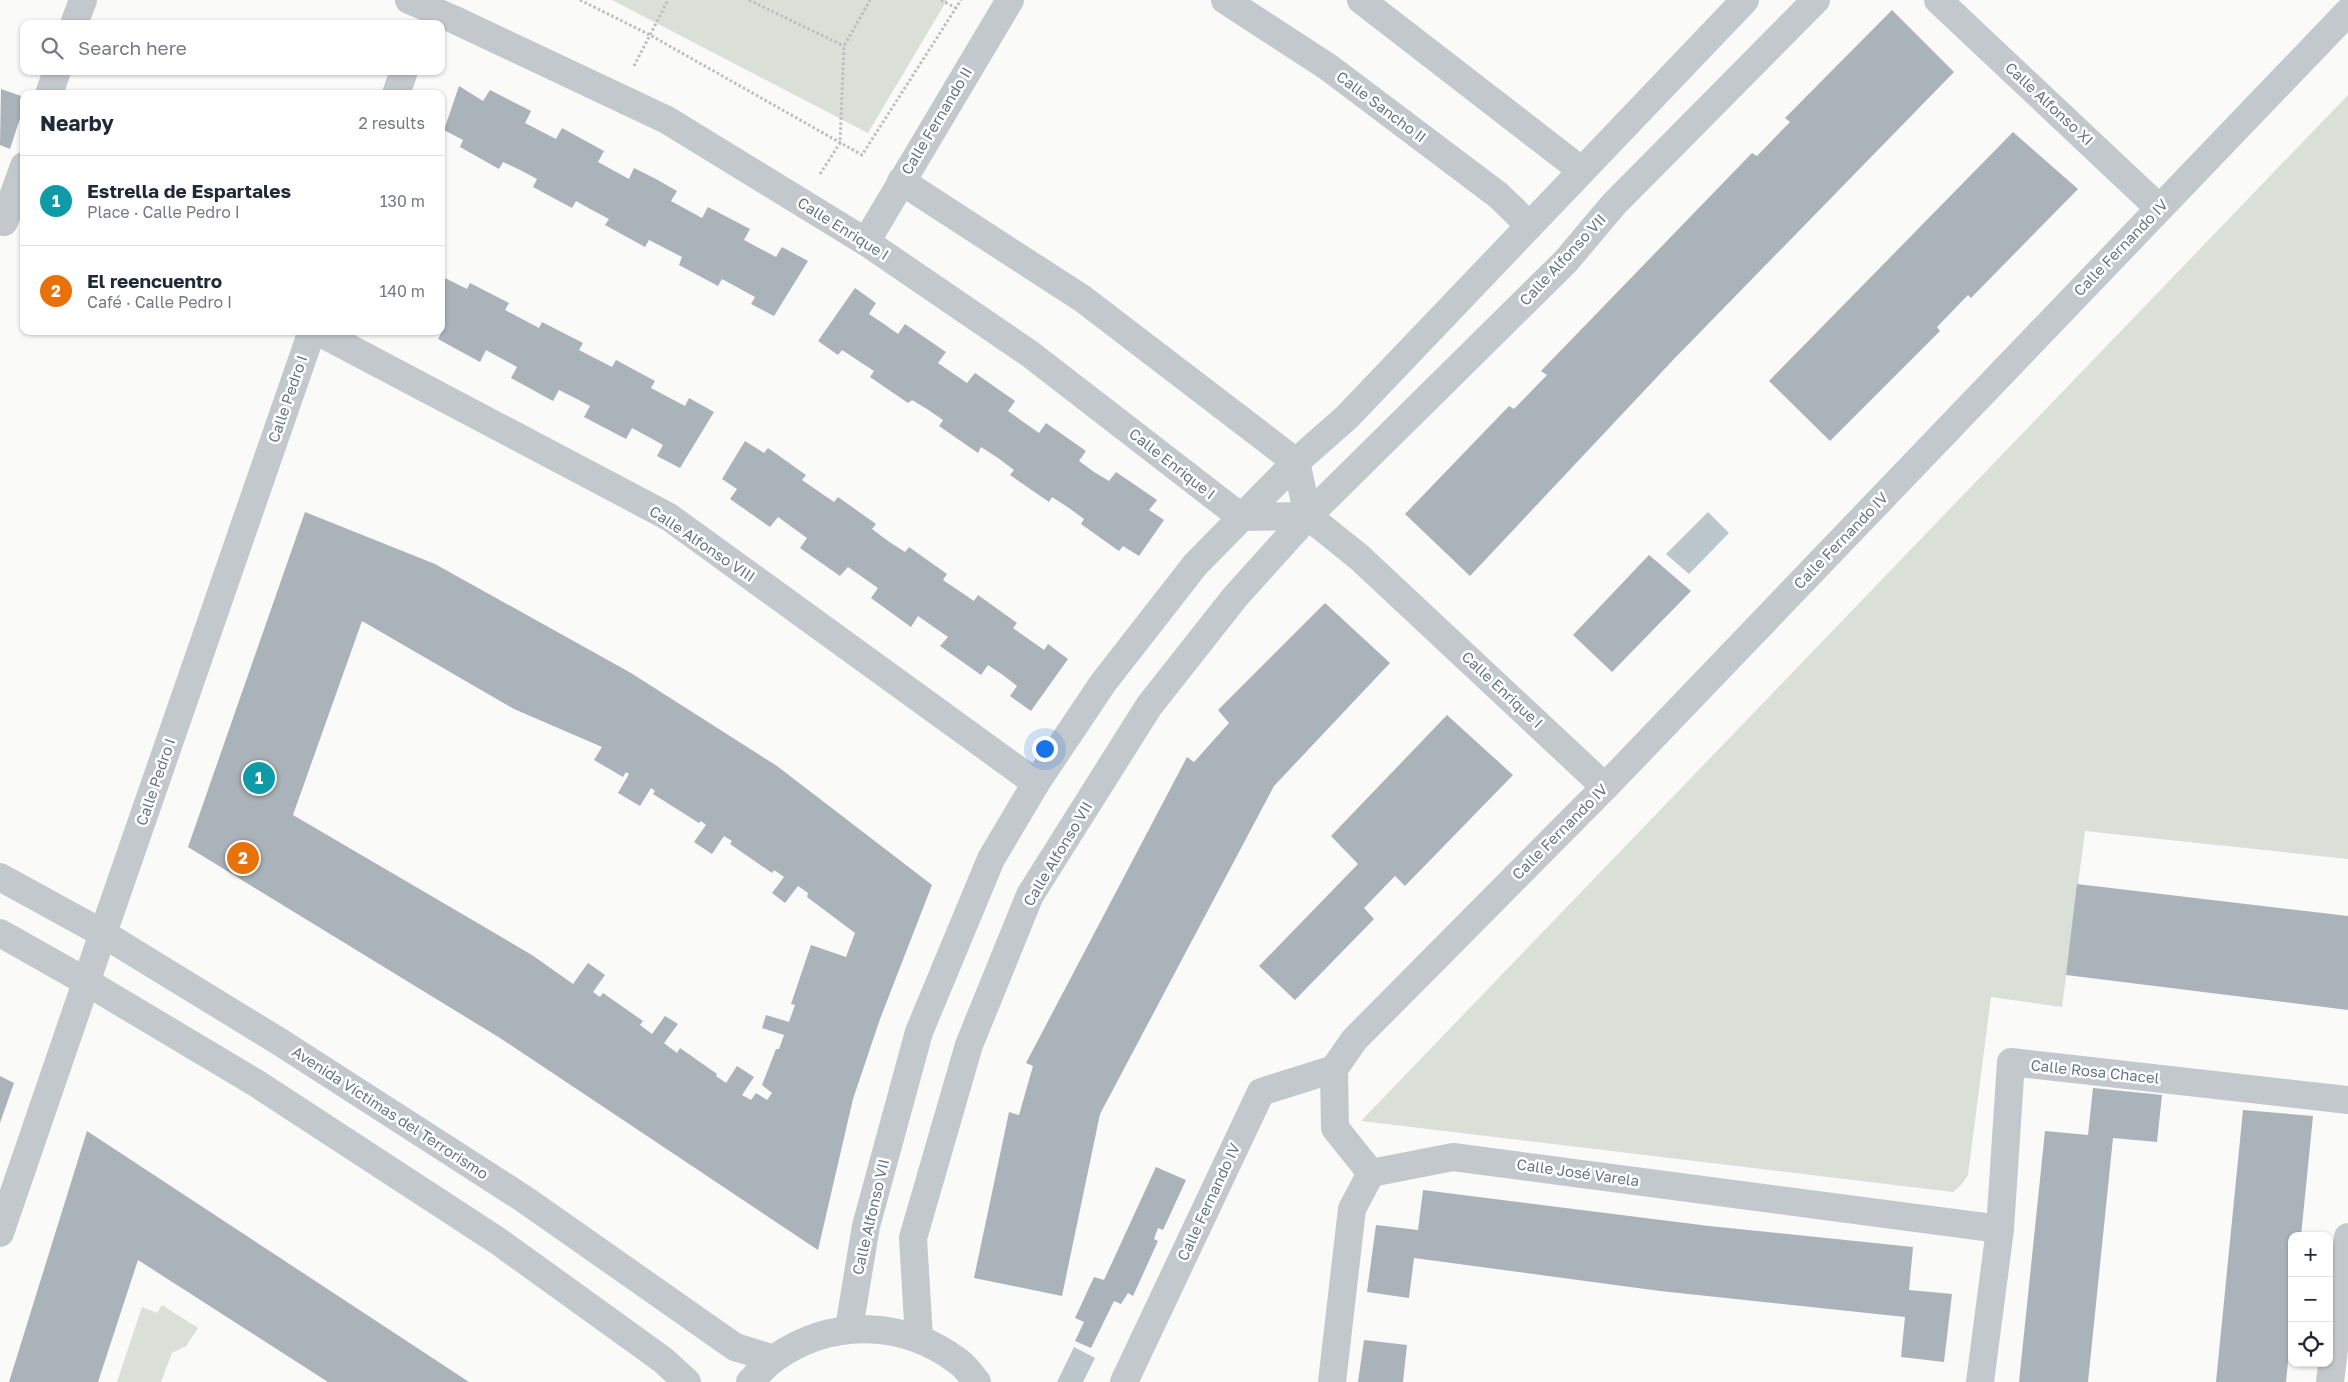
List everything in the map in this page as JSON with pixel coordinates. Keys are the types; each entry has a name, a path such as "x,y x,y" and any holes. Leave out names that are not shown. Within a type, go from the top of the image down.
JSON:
{"street":[{"path":"76,20 83,0"},
{"name":"Calle Fernando II","path":"866,242 900,181 1010,0"},
{"name":"Calle Sancho II","path":"1225,0 1328,67 1498,195 1529,225"},
{"name":"Calle Alfonso VII","path":"848,1328 866,1226 918,1032 991,859 1036,783 1103,683 1195,565 1240,517 1296,462 1347,416 1745,0"},
{"name":"Calle Alfonso VII","path":"919,1338 913,1238 969,1045 1030,895 1149,706 1234,597 1308,516 1566,261 1614,204 1816,0"},
{"name":"Calle Alfonso XI","path":"1938,0 2160,208"},
{"path":"1370,2 1582,170"},
{"name":"Calle Enrique I","path":"421,8 666,120 866,242 1030,354 1240,517"},
{"name":"Calle Fernando IV","path":"1124,1382 1260,1092 1334,1069 1354,1040 1606,787 2348,12"},
{"path":"51,90 57,75"},
{"path":"397,90 403,75"},
{"path":"9,224 20,181"},
{"path":"900,181 1083,299 1296,462 1308,516 1240,517"},
{"name":"Calle Pedro I","path":"0,1233 85,980 141,827 311,335"},
{"name":"Calle Alfonso VIII","path":"325,335 668,517 1036,783"},
{"name":"Calle Enrique I","path":"1308,516 1358,557 1606,787"},
{"name":"Avenida Víctimas del Terrorismo","path":"0,877 102,933 280,1042 515,1194 735,1347 774,1358"},
{"path":"0,933 85,980 256,1083 498,1241 662,1360 687,1382"},
{"name":"Calle Rosa Chacel","path":"1980,1382 2000,1230 2012,1062 2348,1100"},
{"path":"1332,1382 1352,1209 1370,1173 1334,1128 1334,1069"},
{"name":"Calle José Varela","path":"1370,1173 1454,1157 2000,1230"},
{"path":"2330,1382 2348,1237"},
{"path":"750,1382 774,1358 808,1339 848,1328 884,1329 919,1338 960,1362 977,1382"}],"path":[{"path":"580,0 650,35 862,155 961,0"},
{"path":"618,97 668,0"},
{"path":"749,0 844,46"},
{"path":"801,202 840,143 844,46 870,0"},
{"path":"941,0 956,8"}],"shaded area":[{"path":"612,0 947,0 868,133"},
{"path":"2348,95 2348,859 2085,831 2062,1007 1991,997 1968,1175 1953,1192 1361,1121"},
{"path":"1708,512 1729,533 1689,574 1666,554"},
{"path":"162,1305 198,1328 186,1346 172,1353 161,1382 117,1382 142,1307 157,1313"},
{"path":"1074,1347 1095,1358 1083,1382 1057,1382"}],"building":[{"path":"1892,10 1954,72 1673,360 1470,576 1405,514 1509,406 1514,409 1547,375 1541,371 1752,153 1757,156 1790,122 1785,118"},
{"path":"459,86 483,101 490,90 531,111 525,123 556,139 562,128 604,151 598,162 629,179 634,168 677,191 671,201 702,218 708,207 750,229 744,240 776,257 782,247 808,261 774,316 751,304 755,297 722,279 718,286 679,265 682,257 649,240 645,247 605,225 609,219 576,201 572,208 533,187 537,179 503,162 499,169 460,147 463,140 445,131"},
{"path":"1,89 20,96 20,118 10,149 0,145"},
{"path":"2013,132 2078,189 1971,298 1968,295 1937,327 1940,331 1830,441 1769,381"},
{"path":"445,278 467,289 470,283 509,303 505,310 539,328 542,322 583,343 579,350 612,367 616,360 655,381 651,388 685,406 689,398 714,412 680,468 657,456 663,445 632,428 626,439 584,417 590,406 575,398 559,390 553,401 511,378 517,367 486,350 480,362 438,339 440,335 445,335"},
{"path":"855,288 876,303 869,314 898,334 905,324 946,352 938,363 967,383 975,373 1015,401 1008,411 1039,433 1046,423 1086,451 1079,461 1094,472 1109,481 1116,472 1157,500 1149,510 1164,520 1139,556 1123,546 1119,551 1081,524 1084,519 1069,508 1052,497 1049,502 1010,475 1014,470 998,458 981,447 978,453 939,426 943,420 912,400 908,403 870,377 874,371 842,350 838,355 818,341"},
{"path":"745,441 764,453 768,448 806,475 802,480 834,502 838,497 876,524 872,529 888,541 905,552 909,547 947,574 943,580 974,601 978,595 1017,623 1013,628 1044,650 1048,644 1068,659 1031,711 1010,696 1017,686 1003,675 988,665 981,675 940,646 948,637 918,616 911,627 871,598 878,588 848,567 840,576 800,548 807,538 778,517 770,527 730,499 737,489 722,479"},
{"path":"305,512 435,564 631,673 777,766 932,885 880,1019 853,1099 818,1250 500,1038 188,847","holes":["362,621 514,709 602,747 594,760 623,777 626,772 629,774 618,793 640,806 651,788 655,791 653,794 699,823 701,821 706,825 694,842 712,854 724,836 732,841 730,844 772,873 774,870 784,877 772,893 785,903 798,886 808,893 807,897 855,933 846,957 811,945 791,1004 795,1005 789,1022 766,1015 762,1028 784,1035 779,1049 776,1049 762,1085 772,1093 767,1100 756,1093 751,1100 742,1095 754,1077 737,1066 726,1083 716,1076 717,1074 680,1048 677,1053 664,1043 678,1024 665,1016 652,1034 640,1025 643,1021 603,993 600,997 593,992 605,975 588,963 573,984 532,955 293,815"]},
{"path":"1649,555 1691,591 1612,672 1573,635"},
{"path":"1325,603 1390,663 1274,786 1100,1114 1062,1296 974,1278 1009,1112 1019,1115 1033,1066 1026,1063 1187,757 1194,762 1229,723 1218,710"},
{"path":"1447,715 1513,775 1405,886 1395,876 1364,908 1374,919 1295,1000 1259,966 1358,864 1331,836"},
{"path":"2077,884 2348,916 2348,1010 2066,975"},
{"path":"0,1076 14,1083 0,1123"},
{"path":"2093,1088 2162,1095 2157,1142 2113,1138 2088,1382 2019,1382 2045,1131 2088,1135"},
{"path":"2243,1110 2313,1116 2301,1232 2288,1232 2288,1362 2286,1382 2216,1382"},
{"path":"87,1131 469,1382 328,1382 138,1260 98,1382 9,1382"},
{"path":"1156,1167 1186,1180 1163,1230 1158,1228 1154,1239 1158,1241 1133,1296 1128,1293 1121,1304 1114,1301 1091,1348 1075,1341 1084,1322 1075,1318 1094,1277 1104,1280"},
{"path":"1423,1190 1709,1226 1913,1247 1909,1290 1952,1294 1944,1362 1901,1357 1905,1317 1660,1291 1414,1258 1409,1298 1367,1292 1376,1225 1418,1230"},
{"path":"1364,1340 1407,1345 1403,1382 1358,1382"}],"place":[{"name":"Estrella de Espartales","path":"259,778"},
{"name":"El reencuentro","path":"243,858"}]}
